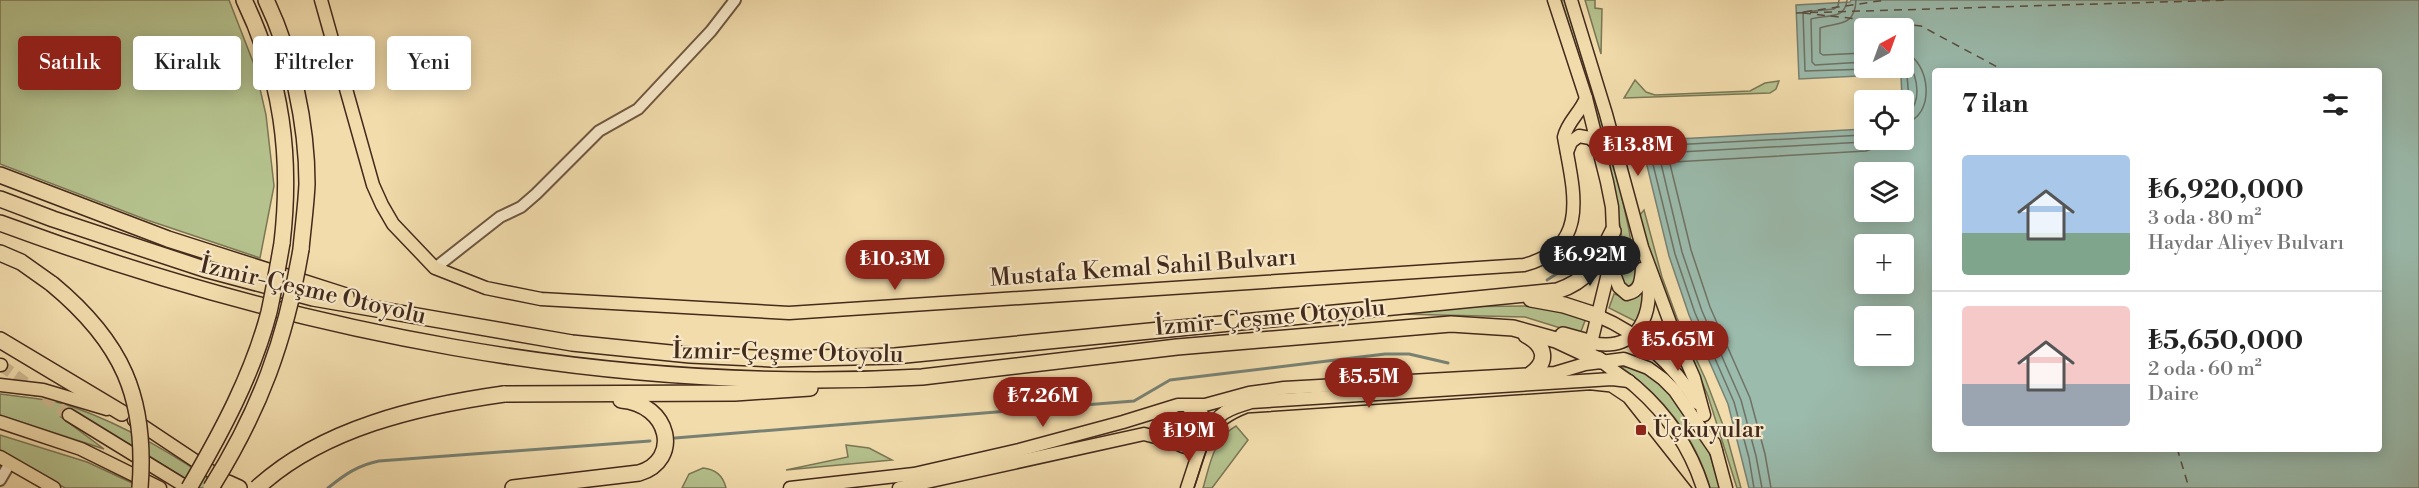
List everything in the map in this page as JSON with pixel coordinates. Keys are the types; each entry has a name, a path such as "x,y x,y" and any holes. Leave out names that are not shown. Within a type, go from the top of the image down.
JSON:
{"highway":[{"path":"188,488 220,434 260,338 268,312 287,205 287,164 282,115 270,66 255,23 244,0"},
{"path":"211,488 238,442 269,378 291,301 302,249 307,185 301,111 289,64 266,0"},
{"path":"0,176 168,239 400,313"},
{"name":"İzmir-Çeşme Otoyolu","path":"0,199 204,269 314,298 572,343 690,355 772,359 895,356 1469,298 1513,296"},
{"name":"İzmir-Çeşme Otoyolu","path":"0,223 71,249 199,290 322,321 559,365 652,373 746,379 882,379 1032,365 1177,347 1451,324 1513,328 1534,326 1593,353"},
{"path":"1513,296 1557,291 1579,282 1599,260 1613,231"},
{"path":"0,253 21,262 52,284 87,314 113,350 132,389 138,410 140,488"},
{"path":"1513,296 1564,305 1598,316"},
{"path":"1513,328 1534,339 1543,351 1540,365 1533,379"},
{"path":"0,340 122,413"},
{"path":"257,488 285,467 320,446 384,419 442,403 504,394 735,393 819,387 882,379"},
{"path":"504,394 630,400 644,405 656,415 665,434 662,452 657,461 645,471 513,488"}],"main road":[{"name":"Mustafa Kemal Sahil Bulvarı","path":"321,0 373,185 393,224 435,268 486,288 541,299 789,314 1524,265 1551,255 1569,234 1572,225 1572,187 1565,130 1579,114 1586,98"},
{"path":"1554,0 1586,98 1607,182 1613,231 1610,265 1598,316 1593,353"},
{"path":"1571,0 1606,114 1642,247 1672,328 1694,378 1726,488"},
{"path":"1567,152 1570,142 1579,136 1590,138 1598,145"},
{"path":"1610,265 1621,290 1628,294 1634,292 1641,282 1642,247"},
{"path":"899,488 1144,435 1171,441 1186,448 1199,446 1219,416 1228,410 1251,402 1533,379 1567,371 1577,367 1593,353 1634,336 1648,311 1649,297 1642,247"},
{"path":"1598,316 1634,336 1673,369 1704,415"},
{"path":"1593,353 1656,405 1679,434 1703,488"},
{"path":"1593,353 1633,361 1663,379 1675,391 1716,451"},
{"path":"790,488 914,474 1029,447 1178,405 1205,405 1249,393 1284,388 1533,379 1612,378 1629,381"},
{"path":"0,385 43,390 122,413 235,487"},
{"path":"1171,441 1163,430 1162,418 1165,412 1178,405 1194,408 1205,417 1207,427 1187,488"},
{"path":"69,415 188,488"},
{"path":"4,425 81,448 160,488"},
{"path":"5,460 54,488"}],"street":[{"path":"435,268 500,217 521,207 599,131 638,109 704,39 735,0"},
{"path":"0,480 5,460"}],"green space":[{"path":"0,0 229,0 253,62 253,90 260,90 266,115 274,186 260,258 147,220 0,164"},
{"path":"1561,0 1566,0 1613,156 1629,230 1637,282 1630,289 1617,285 1622,238 1612,180 1598,118"},
{"path":"1585,0 1595,0 1595,8 1602,9 1601,54"},
{"path":"1635,80 1646,92 1655,95 1750,91 1765,83 1779,81 1776,89 1770,93 1624,98"},
{"path":"1644,210 1662,277 1726,433 1741,488 1737,488 1708,396 1658,279 1639,216"},
{"path":"1644,290 1641,324 1609,308 1614,294 1631,299"},
{"path":"1532,306 1586,318 1580,334 1525,317 1398,314 1432,307"},
{"path":"1621,367 1634,367 1650,374 1672,392 1708,448 1720,488 1710,488 1687,435 1664,405 1651,391"},
{"path":"0,394 55,402 113,423 151,443 223,488 200,488 76,415 61,417 104,449 0,415"},
{"path":"1236,426 1248,440 1212,488 1203,488 1217,445 1228,431"},
{"path":"0,435 87,462 143,488 65,488 0,451"},
{"path":"846,445 869,448 892,460 786,470 848,457"},
{"path":"703,468 718,474 726,488 682,488 689,474"}],"water":[{"path":"1851,0 2419,0 2419,488 1749,488 1728,404 1689,315 1669,256 1641,141 1854,130 1854,150 1914,150 1914,90 1902,90 1901,78 1914,78 1914,18 1854,18 1854,76 1799,79 1796,5 1850,2"}],"waterway":[{"path":"1547,280 1575,262"},
{"path":"675,438 1134,401 1170,380 1385,354 1409,354 1448,363"},
{"path":"328,488 352,471 379,461 650,441"}],"ferry route":[{"path":"1804,12 1886,0"},
{"path":"1796,13 2229,0"},
{"path":"1803,13 1921,26 1999,68"},
{"path":"2178,452 2189,488"}],"tunnel":[{"path":"1,365 69,415"}],"tram line":[{"path":"1194,488 1210,442 1224,426 1248,413 1590,390 1609,392 1624,402 1692,488"}],"place":[{"name":"Üçkuyular","path":"1641,430"}]}
